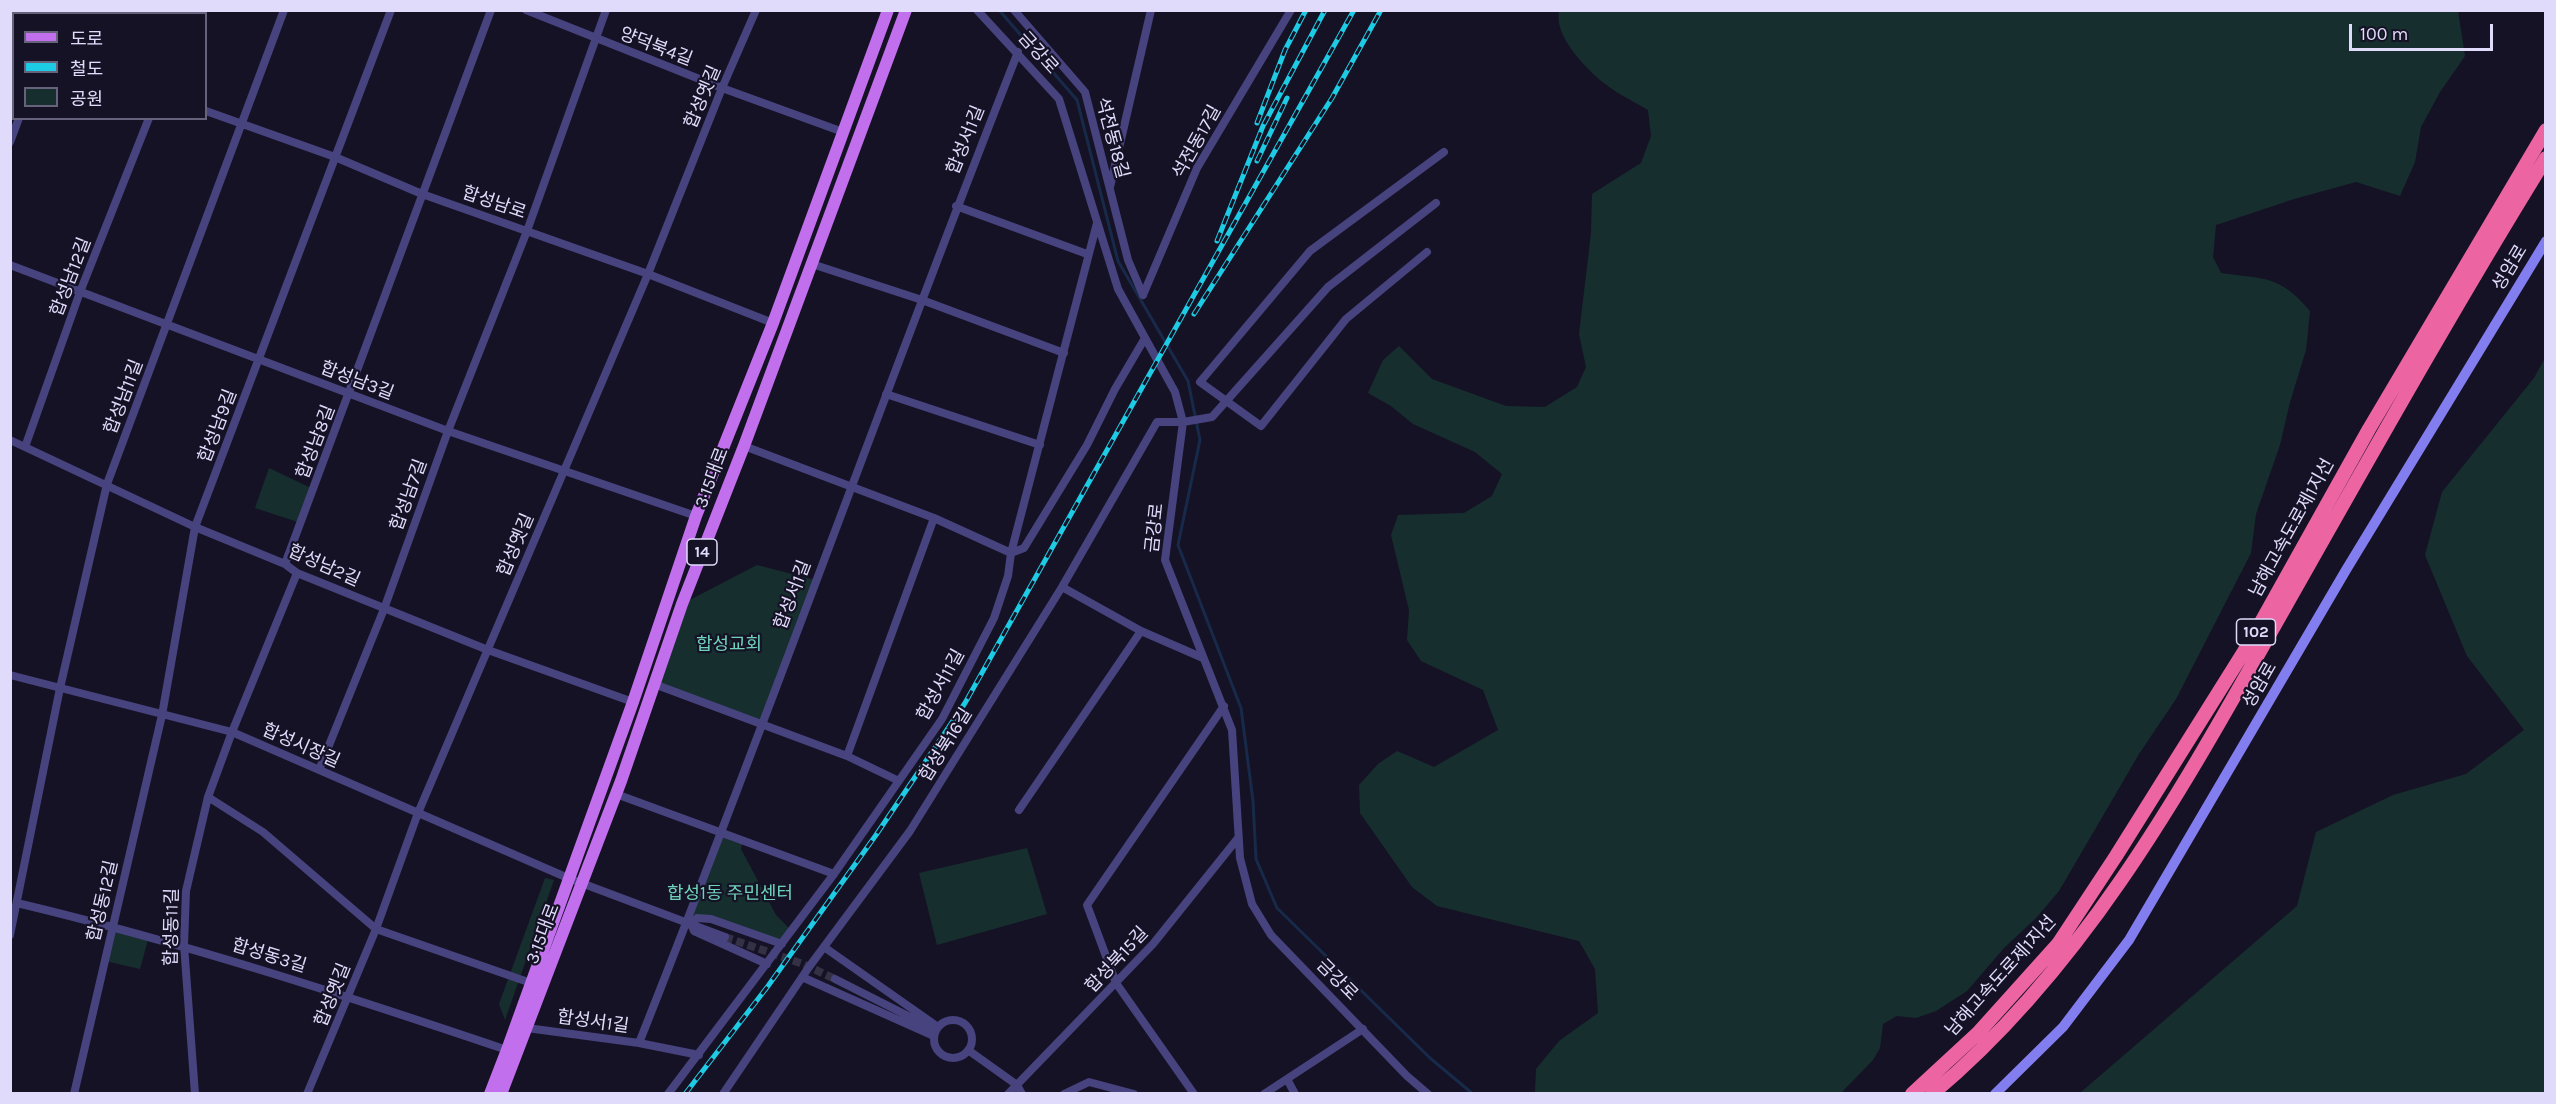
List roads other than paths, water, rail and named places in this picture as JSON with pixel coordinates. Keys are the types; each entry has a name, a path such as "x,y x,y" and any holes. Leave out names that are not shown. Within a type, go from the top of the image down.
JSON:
{"highway":[{"name":"남해고속도로제1지선","path":"1912,1094 1985,1025 2058,944 2250,642 2368,429 2546,130"},
{"name":"남해고속도로제1지선","path":"1932,1094 1963,1068 2056,968 2098,914 2218,724 2476,272 2546,158"}],"main road":[{"name":"3·15대로","path":"490,1094 633,702 696,516 773,323 888,10"},
{"name":"3·15대로","path":"501,1094 616,794 682,604 744,446 906,10"},
{"name":"성암로","path":"1995,1094 2063,1027 2129,940 2346,570 2546,241"}],"street":[{"name":"합성남11길","path":"10,935 60,688 107,484 243,125 284,10"},
{"name":"합성남9길","path":"162,715 195,527 391,10"},
{"name":"합성남8길","path":"285,564 491,10"},
{"name":"양덕북4길","path":"526,10 596,40 843,132"},
{"name":"합성남7길","path":"319,770 384,609 448,431 527,231 606,10"},
{"name":"합성옛길","path":"307,1094 376,929 418,813 648,274 722,88 756,10"},
{"name":"금강로","path":"977,10 1059,99 1118,289 1175,392 1184,422 1165,560 1232,729 1240,858 1252,904 1271,935 1407,1076 1428,1094"},
{"name":"석전동18길","path":"1014,10 1085,92 1128,260 1143,295"},
{"path":"1110,188 1151,10"},
{"name":"석전동17길","path":"1143,295 1197,168 1291,10"},
{"name":"합성서1길","path":"527,1028 639,1043 689,923 721,831 850,487 1018,52"},
{"name":"합성남로","path":"207,111 335,157 422,194 648,274 773,323"},
{"path":"10,142 18,120"},
{"name":"합성남12길","path":"25,447 80,292 148,120"},
{"path":"1427,252 1346,319 1261,426 1200,382 1310,252 1443,152"},
{"path":"1184,422 1212,417 1328,287 1436,203"},
{"path":"957,206 1087,254"},
{"name":"합성서11길","path":"669,1094 834,874 942,719 994,618 1008,576 1011,553 1064,352 1087,254 1097,223"},
{"path":"812,264 922,300 1064,352"},
{"name":"합성남3길","path":"10,265 448,431 696,516"},
{"path":"744,446 934,518 1011,553 1024,548 1087,445 1115,388 1145,338"},
{"path":"886,394 1040,445"},
{"name":"합성북16길","path":"723,1094 802,977 910,831 1062,587 1157,422 1184,422"},
{"name":"합성남2길","path":"10,440 195,527 285,564 297,573 488,650 633,702"},
{"path":"847,756 934,518"},
{"path":"232,732 297,573"},
{"path":"1062,587 1141,630 1203,658"},
{"path":"1019,810 1141,630"},
{"name":"합성시장길","path":"10,675 232,732 568,878 689,923"},
{"path":"654,684 847,756 899,781"},
{"path":"1194,1094 1116,983 1087,905 1224,706"},
{"name":"합성동12길","path":"74,1094 162,715"},
{"name":"합성동11길","path":"195,1094 184,945 186,891 208,797 232,732"},
{"path":"616,794 834,874"},
{"path":"208,797 263,831 376,929 531,983"},
{"name":"합성북15길","path":"1008,1094 1153,944 1238,838"},
{"name":"합성동3길","path":"17,903 184,945 349,996 507,1050"},
{"path":"689,923 697,918 711,919 782,944"},
{"path":"689,923 725,937"},
{"path":"689,923 694,931 767,964"},
{"path":"824,947 936,1031"},
{"path":"802,977 936,1031"},
{"path":"835,979 936,1031"},
{"path":"954,1020 965,1025 971,1034 968,1050 961,1056 948,1058 937,1051 936,1031 954,1020"},
{"path":"1264,1094 1363,1029"},
{"path":"639,1043 699,1056"},
{"path":"968,1050 1017,1085 1022,1094"},
{"path":"1287,1079 1295,1094"},
{"path":"1064,1094 1089,1082 1134,1094"}],"waterway":[{"path":"999,10 1077,100 1118,261 1188,381 1200,440 1178,545 1241,708 1253,801 1256,859 1277,908 1430,1058 1473,1094"}],"tunnel":[{"path":"725,937 803,964 835,979"}],"railway":[{"path":"1257,123 1285,50 1306,10"},
{"path":"1217,241 1263,126 1325,10"},
{"path":"685,1094 768,986 876,835 965,703 1354,10"},
{"path":"1194,314 1332,98 1381,10"},
{"path":"1257,161 1287,98"}],"park label":[{"name":"합성교회","path":"729,645"},
{"name":"합성1동 주민센터","path":"730,894"}]}
